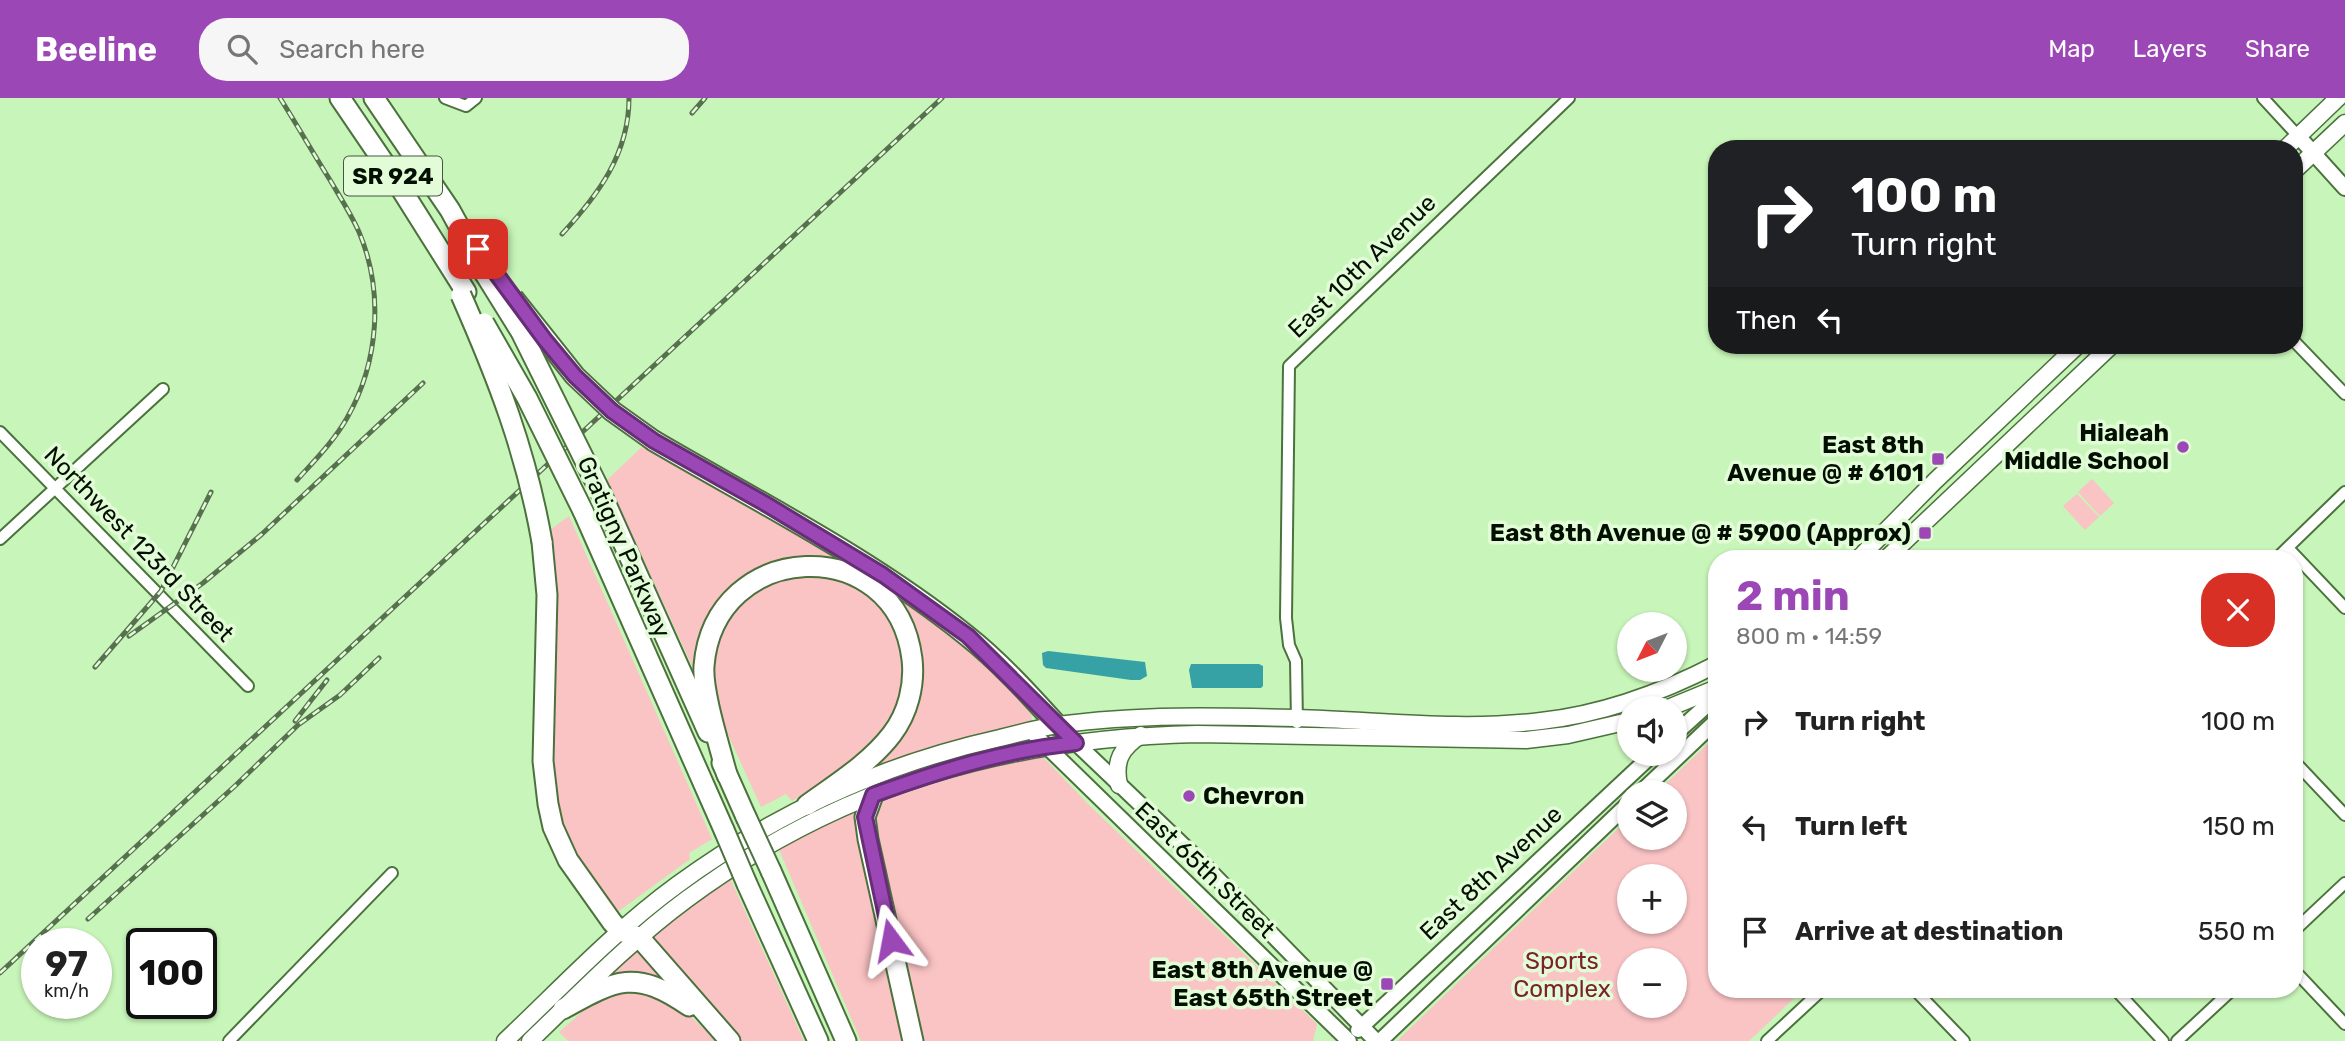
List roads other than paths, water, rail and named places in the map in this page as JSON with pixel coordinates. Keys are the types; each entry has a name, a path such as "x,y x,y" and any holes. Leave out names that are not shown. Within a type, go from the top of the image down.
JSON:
{"highway":[{"name":"SR 924","path":"340,98 444,255 463,293"},
{"name":"Gratigny Parkway","path":"374,98 489,271 521,332 601,493 846,1041"},
{"path":"489,271 575,376 612,411 654,441 883,575 968,636 1057,725"},
{"name":"Gratigny Parkway","path":"463,293 527,398 583,511 818,1041"},
{"path":"463,293 522,449 542,542 547,596 543,752 548,804 554,827 568,860 584,885 730,1041"},
{"path":"727,775 704,668 709,640 722,612 738,592 791,566 813,565 841,570 861,578 884,595 902,620 911,646 914,676 906,712 892,734 867,760 807,805"},
{"path":"873,795 865,817 868,839 913,1041"},
{"path":"563,1009 613,984 633,981 670,992 713,1023"}],"main road":[{"path":"2294,140 2338,98"},
{"path":"2303,162 2345,123"},
{"path":"2298,136 2302,140"},
{"path":"2303,142 2345,187"},
{"path":"1866,550 2069,354"},
{"path":"1895,550 2103,354"},
{"path":"2032,389 2048,406"},
{"path":"1878,539 1885,550"},
{"path":"530,1041 563,1009 674,887 717,857 807,805 865,778 918,760 967,745 1057,725 1165,718 1297,718 1440,724 1542,722 1634,701 1676,685 1708,669"},
{"path":"1687,700 1708,692"},
{"path":"1687,723 1708,704"},
{"path":"505,1041 629,934 723,874 828,814 873,795 961,765 1046,746 1142,735 1526,740 1568,735 1617,724"},
{"name":"East 65th Street","path":"1057,725 1290,951 1378,1041"},
{"path":"1654,780 1708,729"},
{"name":"East 65th Street","path":"1031,731 1348,1041"},
{"path":"1119,785 1116,771 1118,758 1126,746 1142,735"},
{"name":"East 8th Avenue","path":"1348,1041 1640,766"},
{"name":"East 8th Avenue","path":"1378,1041 1617,814"},
{"path":"1520,877 1535,893"}],"street":[{"path":"445,98 466,106 477,98"},
{"name":"East 10th Avenue","path":"1297,736 1296,661 1289,645 1286,618 1289,366 1569,98"},
{"path":"2263,98 2298,136"},
{"path":"2303,350 2345,394"},
{"path":"0,539 163,388"},
{"name":"Northwest 123rd Street","path":"0,432 248,686"},
{"path":"2288,548 2345,492"},
{"path":"2303,564 2345,608"},
{"path":"2303,771 2345,815"},
{"path":"229,1041 392,873"},
{"path":"2303,923 2345,883"},
{"path":"2303,980 2345,1024"},
{"path":"1767,1041 1813,998"},
{"path":"1923,998 1964,1041"},
{"path":"2123,998 2163,1041"},
{"path":"2177,1041 2222,998"}],"water":[{"path":"1048,651 1145,662 1147,676 1140,680 1131,680 1046,668 1043,665 1042,653"},
{"path":"1191,664 1259,664 1263,666 1263,686 1192,688 1189,670"}],"railway":[{"path":"280,98 359,232 367,255 375,302 371,350 358,396 336,435 297,480"},
{"path":"562,234 588,204 609,172 624,137 629,98"},
{"path":"692,113 705,98"},
{"path":"0,973 942,98"},
{"path":"129,636 203,583 262,534 423,383"},
{"path":"95,667 161,591 211,492"},
{"path":"88,919 298,725 340,695 379,658"},
{"path":"295,721 327,680"}],"place":[{"name":"Hialeah Middle School","path":"2183,447"},
{"name":"East 8th Avenue @ # 6101","path":"1938,459"},
{"name":"East 8th Avenue @ # 5900 (Approx)","path":"1925,533"},
{"name":"Chevron","path":"1189,796"},
{"name":"East 8th Avenue @ East 65th Street","path":"1387,984"}],"park label":[{"name":"Sports Complex","path":"1562,975"}]}
